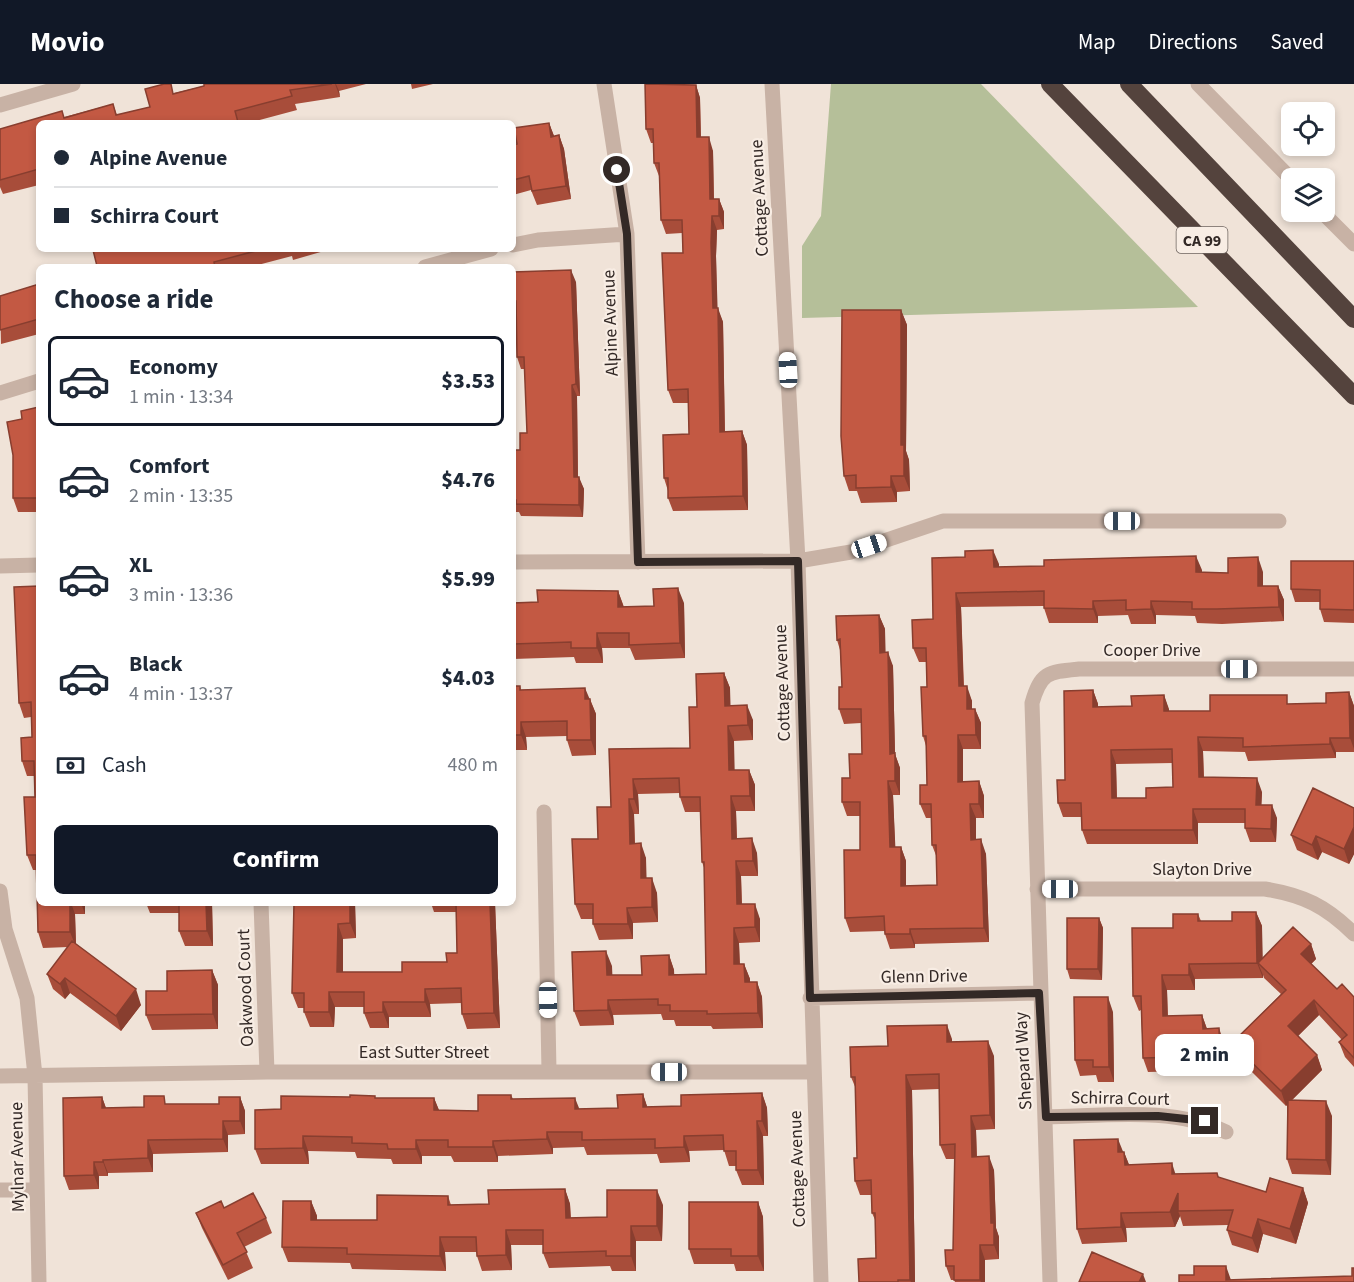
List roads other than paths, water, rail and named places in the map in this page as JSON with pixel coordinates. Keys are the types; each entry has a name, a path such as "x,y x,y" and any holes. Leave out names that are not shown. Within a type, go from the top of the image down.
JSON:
{"highway":[{"name":"CA 99","path":"1050,84 1354,396"},
{"path":"1129,84 1354,319"}],"street":[{"path":"0,105 73,84"},
{"name":"Alpine Avenue","path":"604,84 627,234 638,562"},
{"name":"Cottage Avenue","path":"772,84 798,561 810,998 821,1282"},
{"path":"1198,84 1281,169"},
{"path":"1332,222 1354,244"},
{"path":"516,245 627,234"},
{"path":"436,264 480,252"},
{"path":"0,393 36,382"},
{"path":"516,562 798,561 851,552 942,521 1280,521"},
{"path":"0,566 36,565"},
{"name":"Cooper Drive","path":"1032,731 1032,703 1037,686 1051,672 1079,669 1354,669"},
{"name":"Shepard Way","path":"1032,731 1050,1282"},
{"path":"544,812 549,1071"},
{"name":"Slayton Drive","path":"1037,889 1265,889 1295,893 1320,905 1354,934"},
{"name":"Mylnar Avenue","path":"0,891 5,929 27,998 35,1076 39,1282"},
{"name":"Oakwood Court","path":"261,906 267,1072"},
{"name":"Glenn Drive","path":"810,998 1039,993"},
{"name":"East Sutter Street","path":"0,1076 267,1072 813,1072"},
{"name":"Schirra Court","path":"1046,1117 1158,1116 1205,1121 1226,1132"},
{"path":"0,1190 37,1190"}]}
